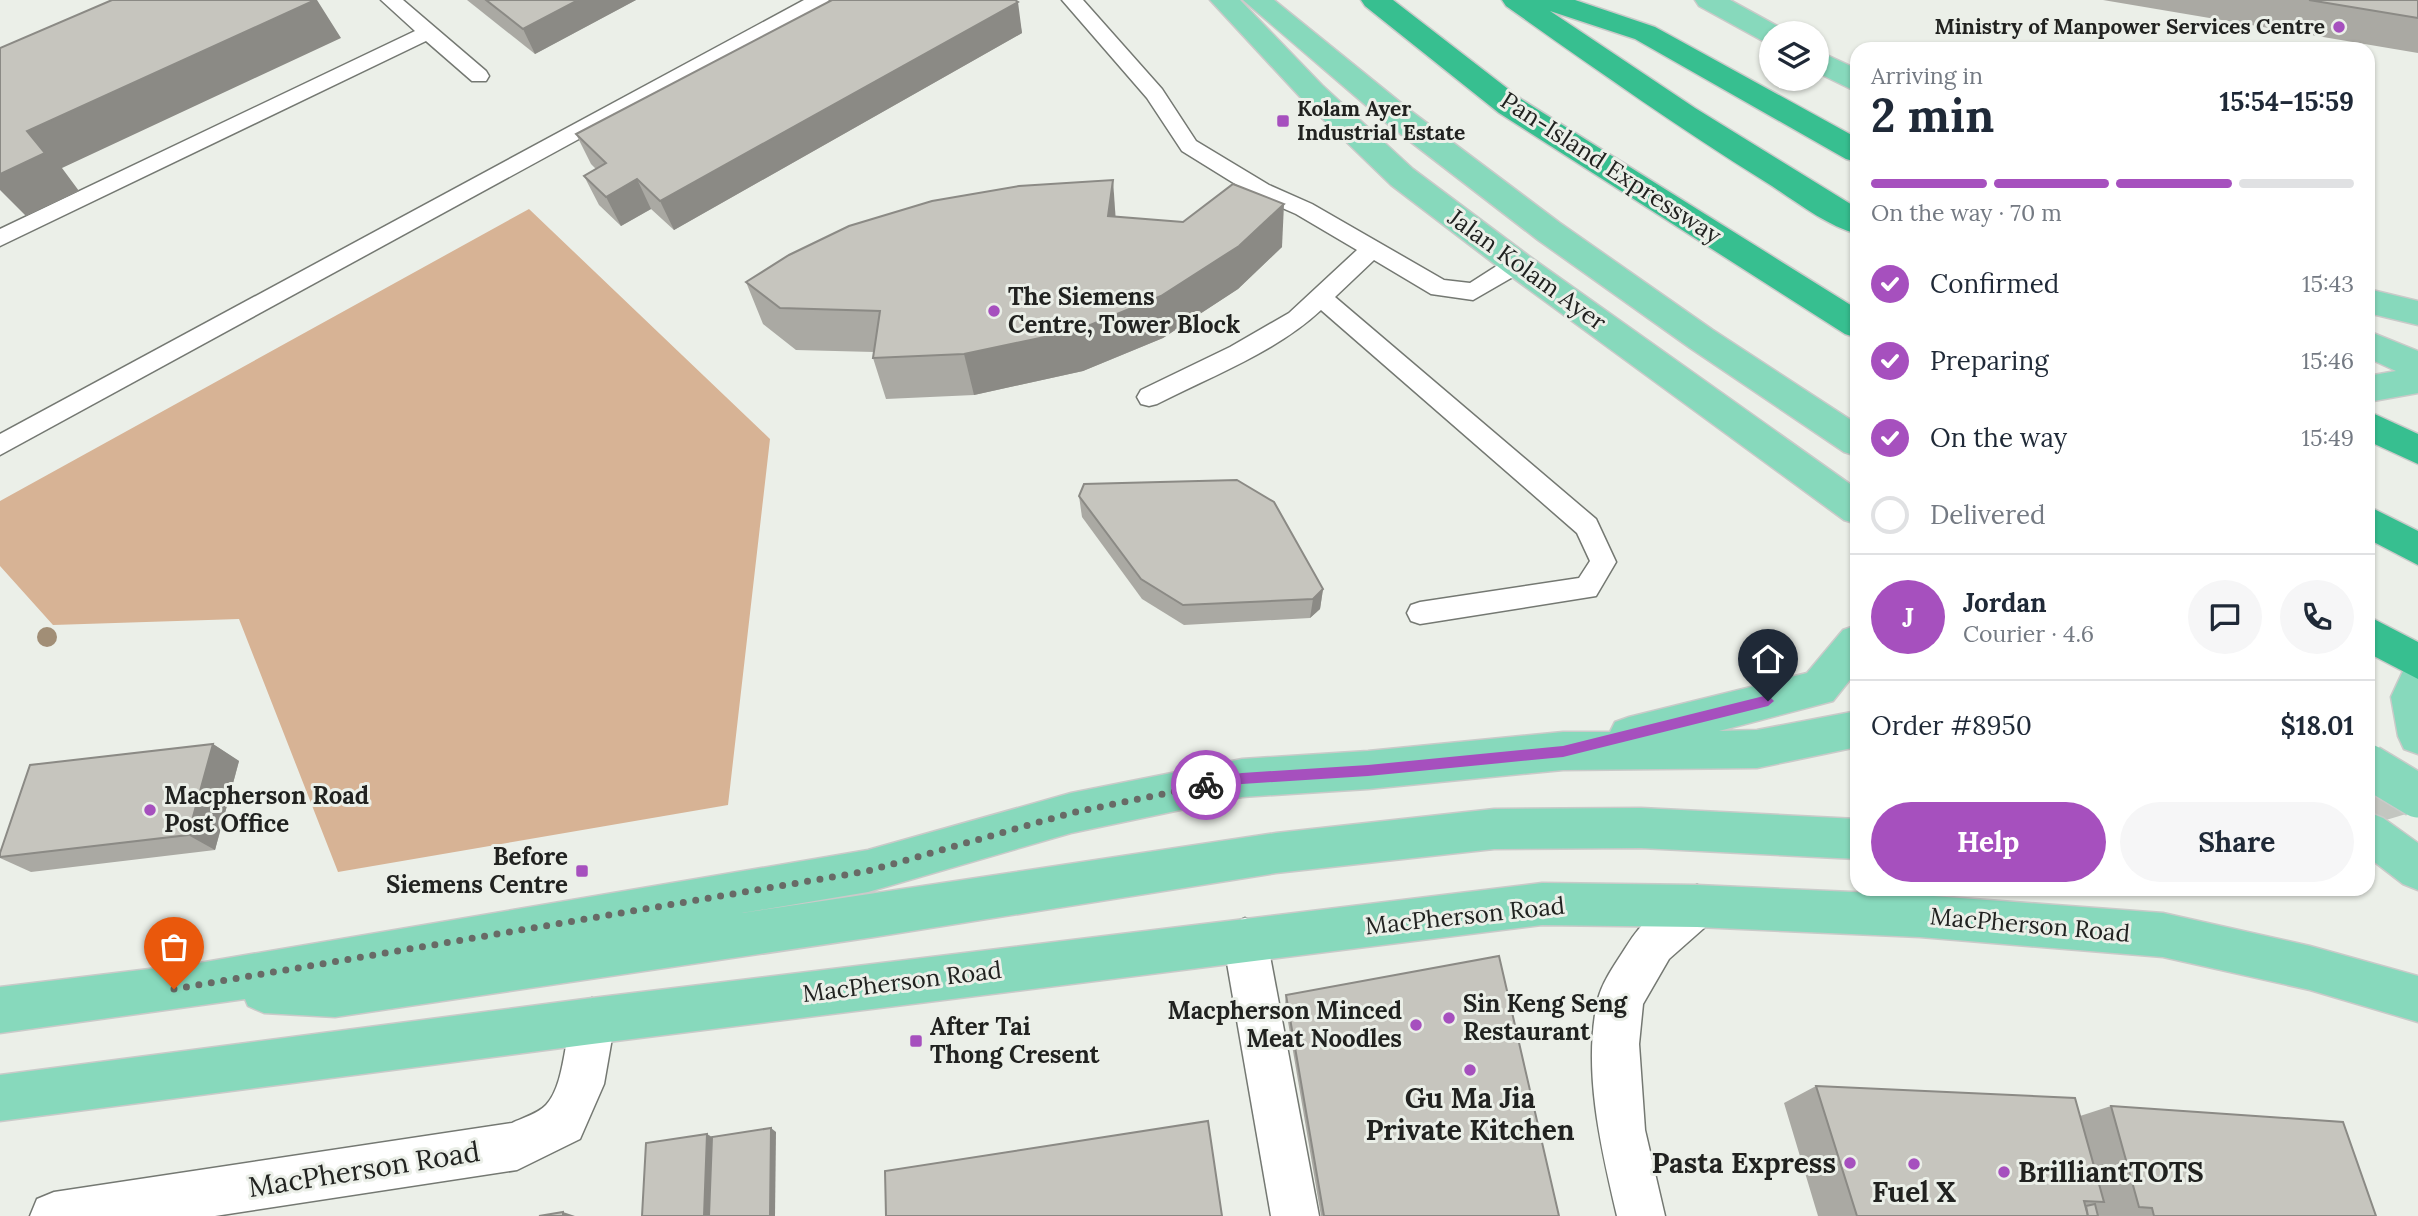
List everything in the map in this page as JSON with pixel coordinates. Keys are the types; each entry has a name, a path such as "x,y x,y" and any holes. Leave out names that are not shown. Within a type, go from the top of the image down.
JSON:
{"highway":[{"name":"Pan-Island Expressway","path":"1375,0 1510,106 1850,321"},
{"path":"1516,0 1616,70 1795,187 1850,219"},
{"path":"1547,0 1645,33 1850,148"},
{"path":"2375,428 2418,450"},
{"path":"2375,525 2418,549"},
{"path":"2375,637 2418,662"}],"main road":[{"name":"Jalan Kolam Ayer","path":"1224,0 1312,92 1402,177 1517,264 1850,506"},
{"path":"1257,0 1352,82 1497,193 1765,383 1850,438"},
{"path":"1709,0 1759,27"},
{"path":"1829,66 1850,78"},
{"path":"2375,303 2418,313"},
{"path":"2375,347 2418,366"},
{"path":"2375,388 2418,380"},
{"path":"1563,751 1819,688 1850,650"},
{"path":"2418,681 2411,697 2418,736"},
{"path":"0,1010 200,985 868,871 1071,813 1242,778 1368,770 1563,751 1757,748 1850,730"},
{"path":"2375,770 2418,796"},
{"path":"200,985 335,994 861,918 1276,853 1494,829 1641,828 1850,839"},
{"path":"2375,837 2418,869"},
{"name":"MacPherson Road","path":"0,1098 592,1021 1542,904 1697,906 1920,915 2163,935 2310,968 2418,999"}],"street":[{"path":"1641,1216 1621,1130 1616,1044 1621,998 1653,944 1697,906"},
{"path":"1245,940 1295,1216"},
{"name":"MacPherson Road","path":"54,1216 517,1146 564,1122 581,1084 592,1021"}],"lane":[{"path":"391,0 479,76"},
{"path":"0,445 820,0"},
{"path":"1072,0 1155,94 1189,146 1261,190 1304,209 1439,288 1473,292 1517,264"},
{"path":"0,238 428,32"},
{"path":"1149,397 1238,353 1297,319 1372,249"},
{"path":"1321,297 1587,526 1603,562 1587,588 1420,613"}],"shaded area":[{"path":"529,209 770,439 728,805 338,872 239,619 53,625 0,566 0,501"}],"building":[{"path":"112,0 315,0 27,131 45,153 0,174 0,48"},
{"path":"486,0 578,0 523,29"},
{"path":"832,0 1018,2 660,201 637,179 606,197 584,176 606,163 576,134"},
{"path":"2309,0 2418,0 2418,18"},
{"path":"1113,180 1108,216 1183,222 1233,184 1284,204 1239,246 1161,296 1078,330 964,354 873,358 880,311 780,308 746,282 789,255 849,226 932,201 1019,186"},
{"path":"1237,480 1274,502 1323,589 1313,599 1183,605 1141,579 1079,496 1084,484"},
{"path":"213,744 188,835 0,857 30,765"},
{"path":"1499,956 1559,1216 1324,1216 1286,995"},
{"path":"1816,1086 2075,1098 2104,1202 2084,1201 2088,1216 1857,1216"},
{"path":"2111,1106 2343,1122 2376,1216 2154,1216 2152,1208 2139,1207"},
{"path":"1208,1121 1222,1216 886,1216 885,1171"},
{"path":"771,1128 770,1216 709,1216 712,1137"},
{"path":"707,1134 704,1216 642,1216 646,1143"},
{"path":"2095,1204 2098,1216 2088,1216 2086,1206"},
{"path":"563,1212 563,1216 539,1216"}],"tunnel":[{"path":"2375,801 2418,788"}],"way so far":[{"path":"174,989 868,871 1071,813 1206,785"}],"place":[{"name":"Ministry of Manpower Services Centre","path":"2339,27"},
{"name":"Kolam Ayer Industrial Estate","path":"1283,121"},
{"name":"The Siemens Centre, Tower Block","path":"994,311"},
{"name":"Macpherson Road Post Office","path":"150,810"},
{"name":"Before Siemens Centre","path":"582,871"},
{"name":"Sin Keng Seng Restaurant","path":"1449,1018"},
{"name":"Macpherson Minced Meat Noodles","path":"1416,1025"},
{"name":"After Tai Thong Cresent","path":"916,1041"},
{"name":"Gu Ma Jia Private Kitchen","path":"1470,1070"},
{"name":"Pasta Express","path":"1850,1163"},
{"name":"Fuel X","path":"1914,1164"},
{"name":"BrilliantTOTS","path":"2004,1172"}],"route":[{"path":"1206,785 1242,778 1368,770 1563,751 1768,701"}]}
